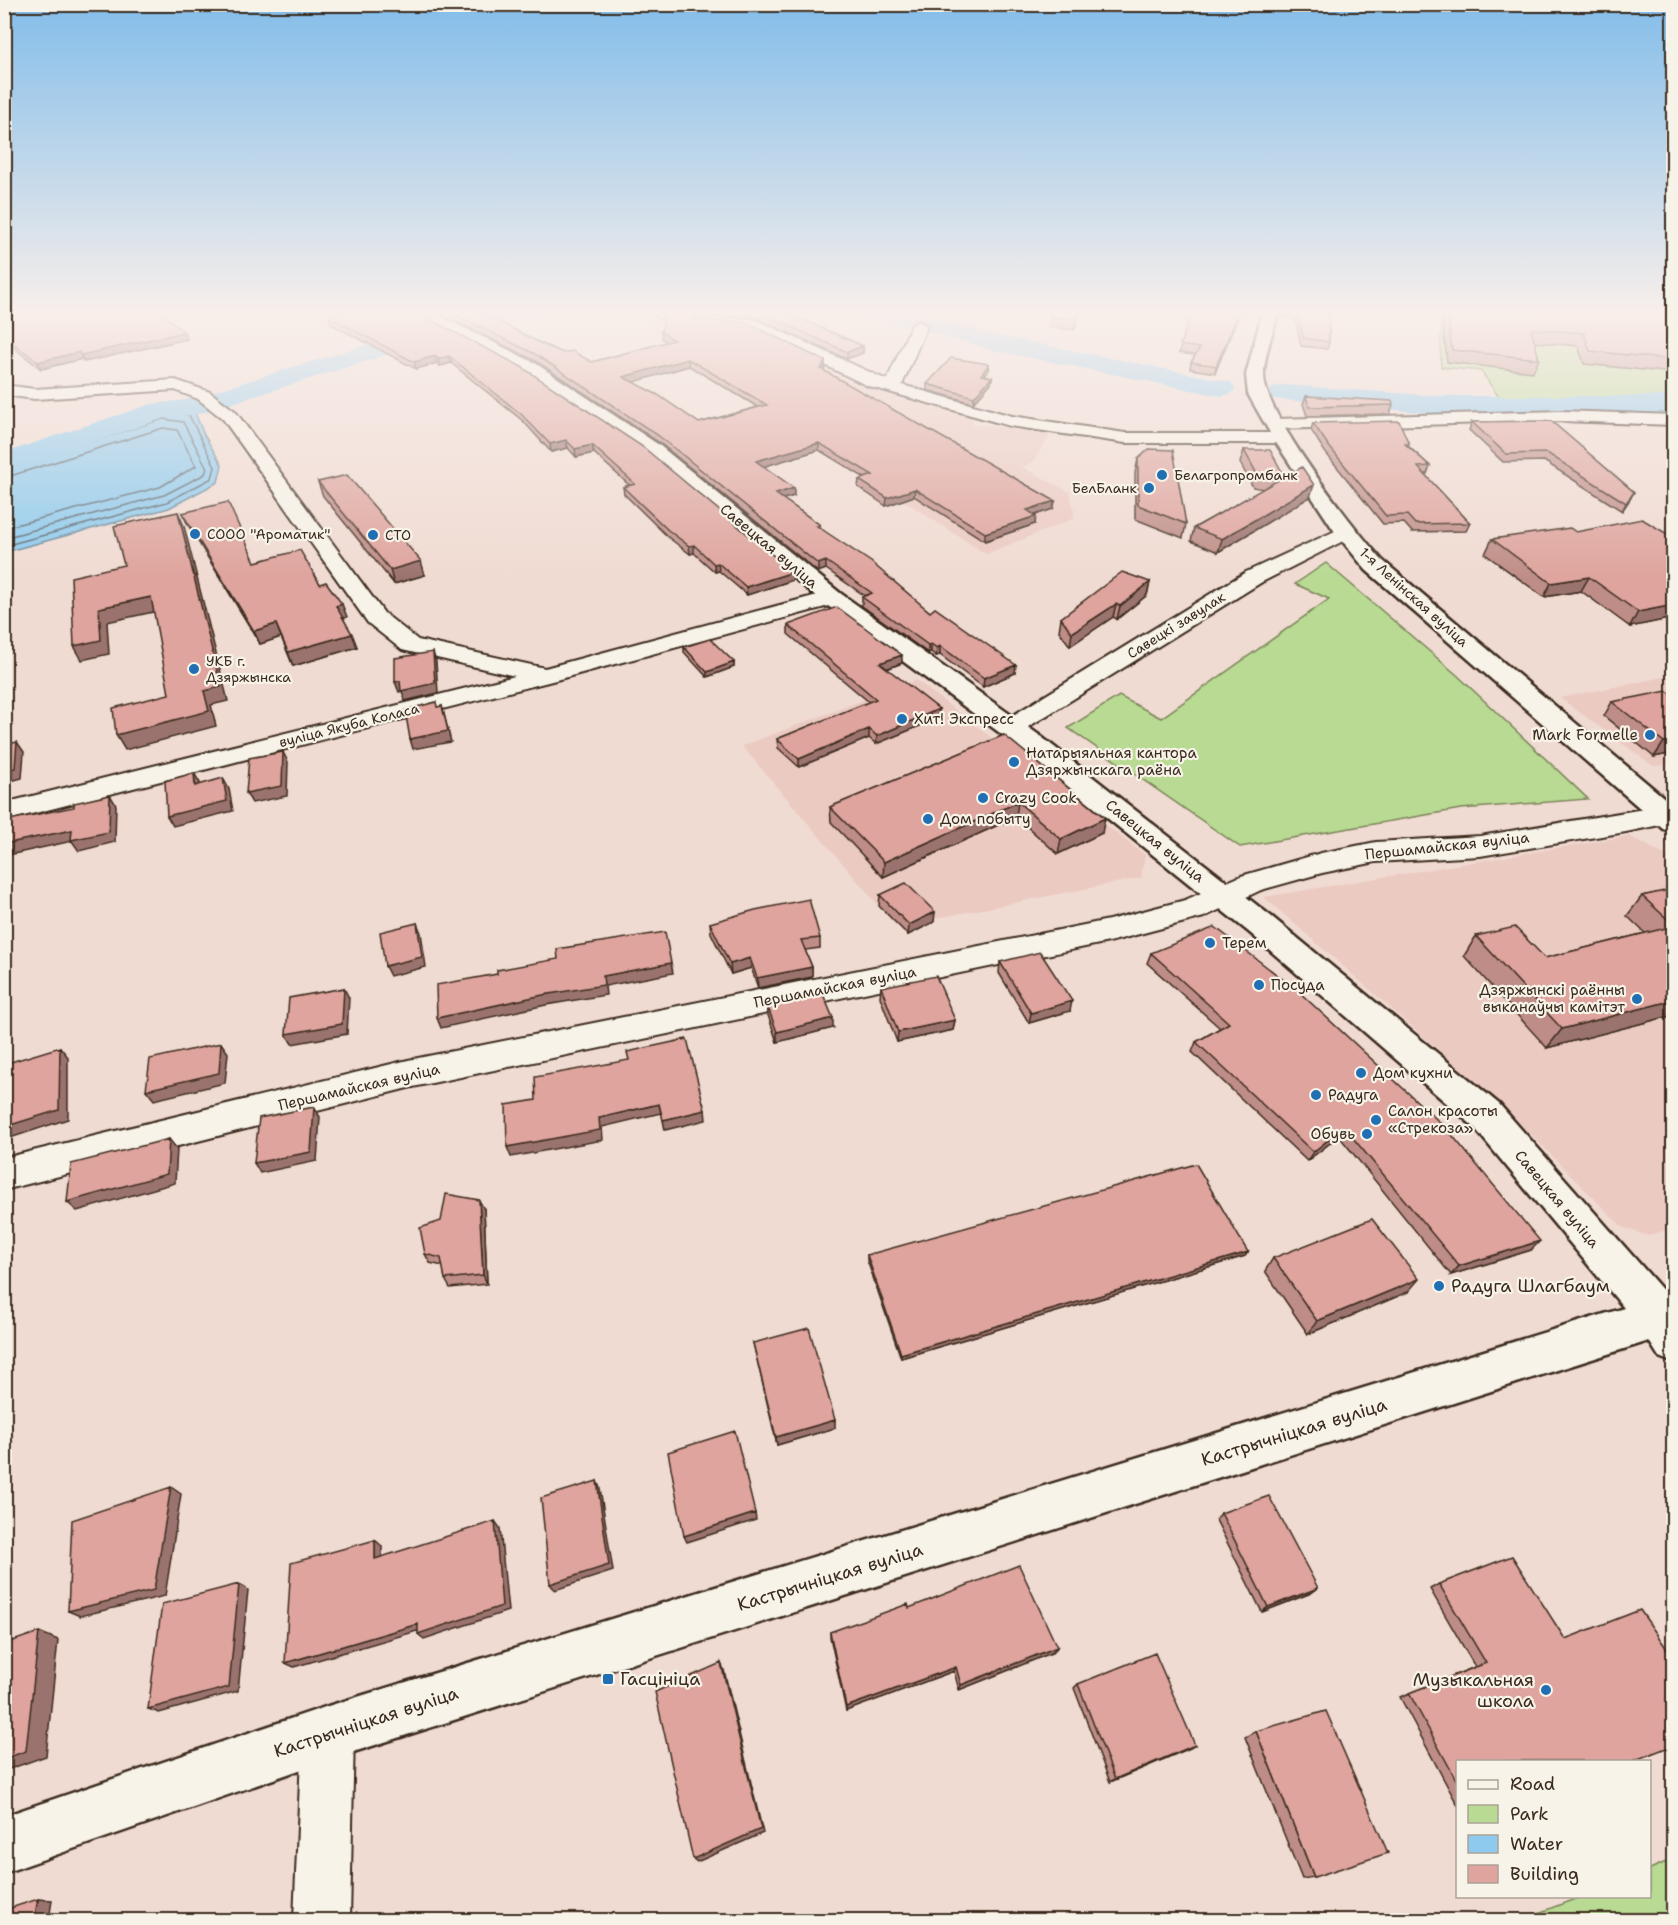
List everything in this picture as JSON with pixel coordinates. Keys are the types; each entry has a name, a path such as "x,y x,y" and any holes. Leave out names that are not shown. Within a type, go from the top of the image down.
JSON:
{"street":[{"path":"212,400 229,415 376,618 410,645 547,675"},
{"name":"Савецкая вуліца","path":"579,400 652,448 832,598 1011,727 1261,925 1486,1115 1666,1330"},
{"path":"934,400 1010,421 1125,438 1561,416 1674,420"},
{"name":"1-я Ленінская вуліца","path":"1260,400 1346,532 1374,565 1671,817"},
{"name":"Савецкі завулак","path":"1011,727 1254,577 1346,532"},
{"name":"вуліца Якуба Коласа","path":"4,812 547,675 832,598"},
{"name":"Першамайская вуліца","path":"4,1174 408,1074 1109,932 1193,909 1221,895 1321,862 1376,852 1480,846 1671,817"},
{"name":"Кастрычніцкая вуліца","path":"4,1845 328,1734 1666,1330"},
{"path":"322,1920 328,1734"}],"shaded area":[{"path":"748,400 918,400 971,414 974,425 1020,426 1053,430 1033,462 1022,467 1070,492 1075,518 986,554"},
{"path":"1673,675 1673,765 1653,766 1560,698"},
{"path":"916,680 1145,855 1141,878 896,926 742,746"},
{"path":"1629,836 1673,859 1673,1228 1648,1236 1622,1227 1508,1111 1264,897"}],"green space":[{"path":"1501,400 1673,400 1673,401 1598,403"},
{"path":"1326,563 1457,675 1588,799 1461,809 1240,847 1068,728 1119,696 1161,718 1329,599 1295,584"},
{"path":"1673,1859 1673,1920 1520,1920 1577,1898 1651,1898 1651,1869"}],"water":[{"path":"161,405 193,408 204,435 222,465 218,482 169,508 5,552 5,456"}],"building":[{"path":"503,400 571,400 643,447 793,572 746,587 718,563 714,564 694,545 689,546 668,530 623,487 635,484 592,445 575,449 566,440 550,444 521,414"},
{"path":"604,400 665,400 699,423 767,405 758,400 876,400 1055,501 1027,510 1036,516 985,533 915,489 887,498 859,480 873,475 819,443 756,461 794,488 776,494 820,525 817,526 871,562 930,612 935,608 1016,665 984,678 940,646 937,648 931,644 928,645 862,597 872,593 826,561 818,564 659,436"},
{"path":"1307,400 1392,401 1393,405 1309,407"},
{"path":"1399,421 1409,444 1405,444 1430,466 1418,467 1470,523 1415,524 1407,515 1386,516 1313,423"},
{"path":"1551,421 1634,492 1626,503 1547,453 1506,454 1472,422"},
{"path":"1149,449 1173,450 1186,524 1138,505 1138,459"},
{"path":"1244,450 1270,450 1285,477 1302,467 1314,485 1222,539 1194,528 1282,478 1257,474"},
{"name":"СТО","path":"347,475 421,561 390,570 318,482"},
{"path":"228,502 255,562 300,550 320,584 326,582 342,604 336,606 352,634 288,652 276,624 254,631 182,513"},
{"path":"178,512 221,687 204,691 209,711 116,735 113,708 169,694 151,597 99,608 101,640 74,646 71,577 124,565 114,526"},
{"path":"1642,519 1674,538 1674,605 1638,612 1589,577 1551,583 1492,539 1570,528 1576,532"},
{"path":"1122,572 1150,582 1120,606 1116,604 1072,633 1061,618"},
{"path":"837,607 902,655 880,663 939,709 877,736 869,729 799,759 777,739 876,699 788,625"},
{"path":"710,639 734,662 707,672 684,647"},
{"path":"433,652 435,683 401,691 400,681 395,682 395,658"},
{"path":"1667,691 1674,696 1674,740 1664,742 1612,702"},
{"path":"436,702 437,707 442,706 448,731 410,739 405,710"},
{"path":"1004,735 1105,818 1061,839 1018,802 884,862 830,807"},
{"path":"17,742 15,768 4,771 4,745"},
{"path":"283,752 282,786 246,793 249,758"},
{"path":"194,773 195,786 223,778 227,801 167,816 165,781"},
{"path":"110,795 109,832 71,840 72,830 4,844 4,821 74,807 74,803"},
{"path":"906,883 935,912 909,925 880,895"},
{"path":"1674,890 1674,925 1642,896"},
{"path":"809,899 820,938 801,940 812,967 757,978 750,958 730,964 710,923 755,910"},
{"path":"417,923 422,957 385,966 380,932"},
{"path":"1674,926 1674,1000 1562,1029 1476,936 1515,927 1545,958"},
{"name":"Радуга","path":"1215,927 1298,991 1447,1129 1540,1241 1459,1266 1344,1127 1313,1152 1196,1042 1229,1023 1151,953"},
{"path":"665,932 671,963 603,976 604,985 543,995 437,1018 436,985 497,974 497,970 558,959 557,949"},
{"path":"1040,952 1072,1001 1031,1013 1000,962"},
{"path":"936,976 955,1020 898,1032 881,987"},
{"path":"344,988 342,1024 286,1034 289,998"},
{"path":"823,994 833,1018 777,1032 767,1005"},
{"path":"687,1039 705,1110 663,1120 659,1104 599,1118 600,1130 507,1147 506,1105 536,1100 535,1077 629,1060 627,1052"},
{"path":"221,1043 219,1073 146,1090 150,1059"},
{"path":"60,1047 59,1110 4,1127 4,1064"},
{"path":"314,1107 311,1152 254,1163 259,1118"},
{"path":"169,1139 167,1174 67,1202 71,1164"},
{"path":"1196,1164 1248,1252 901,1354 867,1255"},
{"path":"446,1194 479,1200 483,1275 445,1279 441,1258 425,1254 420,1228 441,1221"},
{"path":"1372,1219 1419,1279 1317,1321 1273,1258"},
{"path":"809,1328 835,1420 776,1437 753,1343"},
{"path":"735,1431 755,1513 684,1536 668,1452"},
{"path":"597,1481 609,1565 550,1584 541,1498"},
{"path":"171,1487 154,1590 68,1611 72,1520"},
{"path":"1269,1496 1318,1588 1268,1607 1221,1513"},
{"path":"495,1521 502,1606 418,1634 418,1624 285,1663 291,1563 375,1540 375,1559"},
{"name":"Музыкальная школа","path":"1512,1556 1565,1639 1640,1610 1674,1659 1674,1745 1636,1760 1456,1760 1456,1779 1409,1693 1486,1663 1439,1584"},
{"path":"1019,1565 1057,1647 961,1685 956,1667 846,1707 830,1632 908,1604 909,1608"},
{"path":"239,1584 229,1687 148,1709 162,1604"},
{"path":"39,1632 26,1751 4,1759 4,1644"},
{"path":"1155,1653 1195,1745 1115,1779 1078,1684"},
{"path":"721,1663 761,1829 693,1859 655,1692"},
{"path":"1326,1711 1388,1853 1314,1877 1256,1731"},
{"path":"38,1899 34,1920 4,1920 4,1910"}],"waterway":[{"path":"4,463 161,410 188,408 214,400"},
{"path":"1372,400 1440,405 1674,405"}],"place":[{"name":"Белагропромбанк","path":"1162,475"},
{"name":"БелБланк","path":"1149,488"},
{"name":"СООО \"Ароматик\"","path":"195,534"},
{"name":"СТО","path":"373,535"},
{"name":"УКБ г. Дзяржынска","path":"194,669"},
{"name":"Хит! Экспресс","path":"902,719"},
{"name":"Mark Formelle","path":"1650,735"},
{"name":"Натарыяльная кантора Дзяржынскага раёна","path":"1014,762"},
{"name":"Crazy Cook","path":"983,798"},
{"name":"Дом побыту","path":"928,819"},
{"name":"Терем","path":"1210,943"},
{"name":"Посуда","path":"1259,985"},
{"name":"Дзяржынскі раённы выканаўчы камітэт","path":"1637,999"},
{"name":"Дом кухни","path":"1361,1073"},
{"name":"Радуга","path":"1316,1095"},
{"name":"Салон красоты «Стрекоза»","path":"1376,1120"},
{"name":"Обувь","path":"1367,1134"},
{"name":"Радуга Шлагбаум","path":"1439,1286"},
{"name":"Гасцініца","path":"608,1679"},
{"name":"Музыкальная школа","path":"1546,1690"}]}
